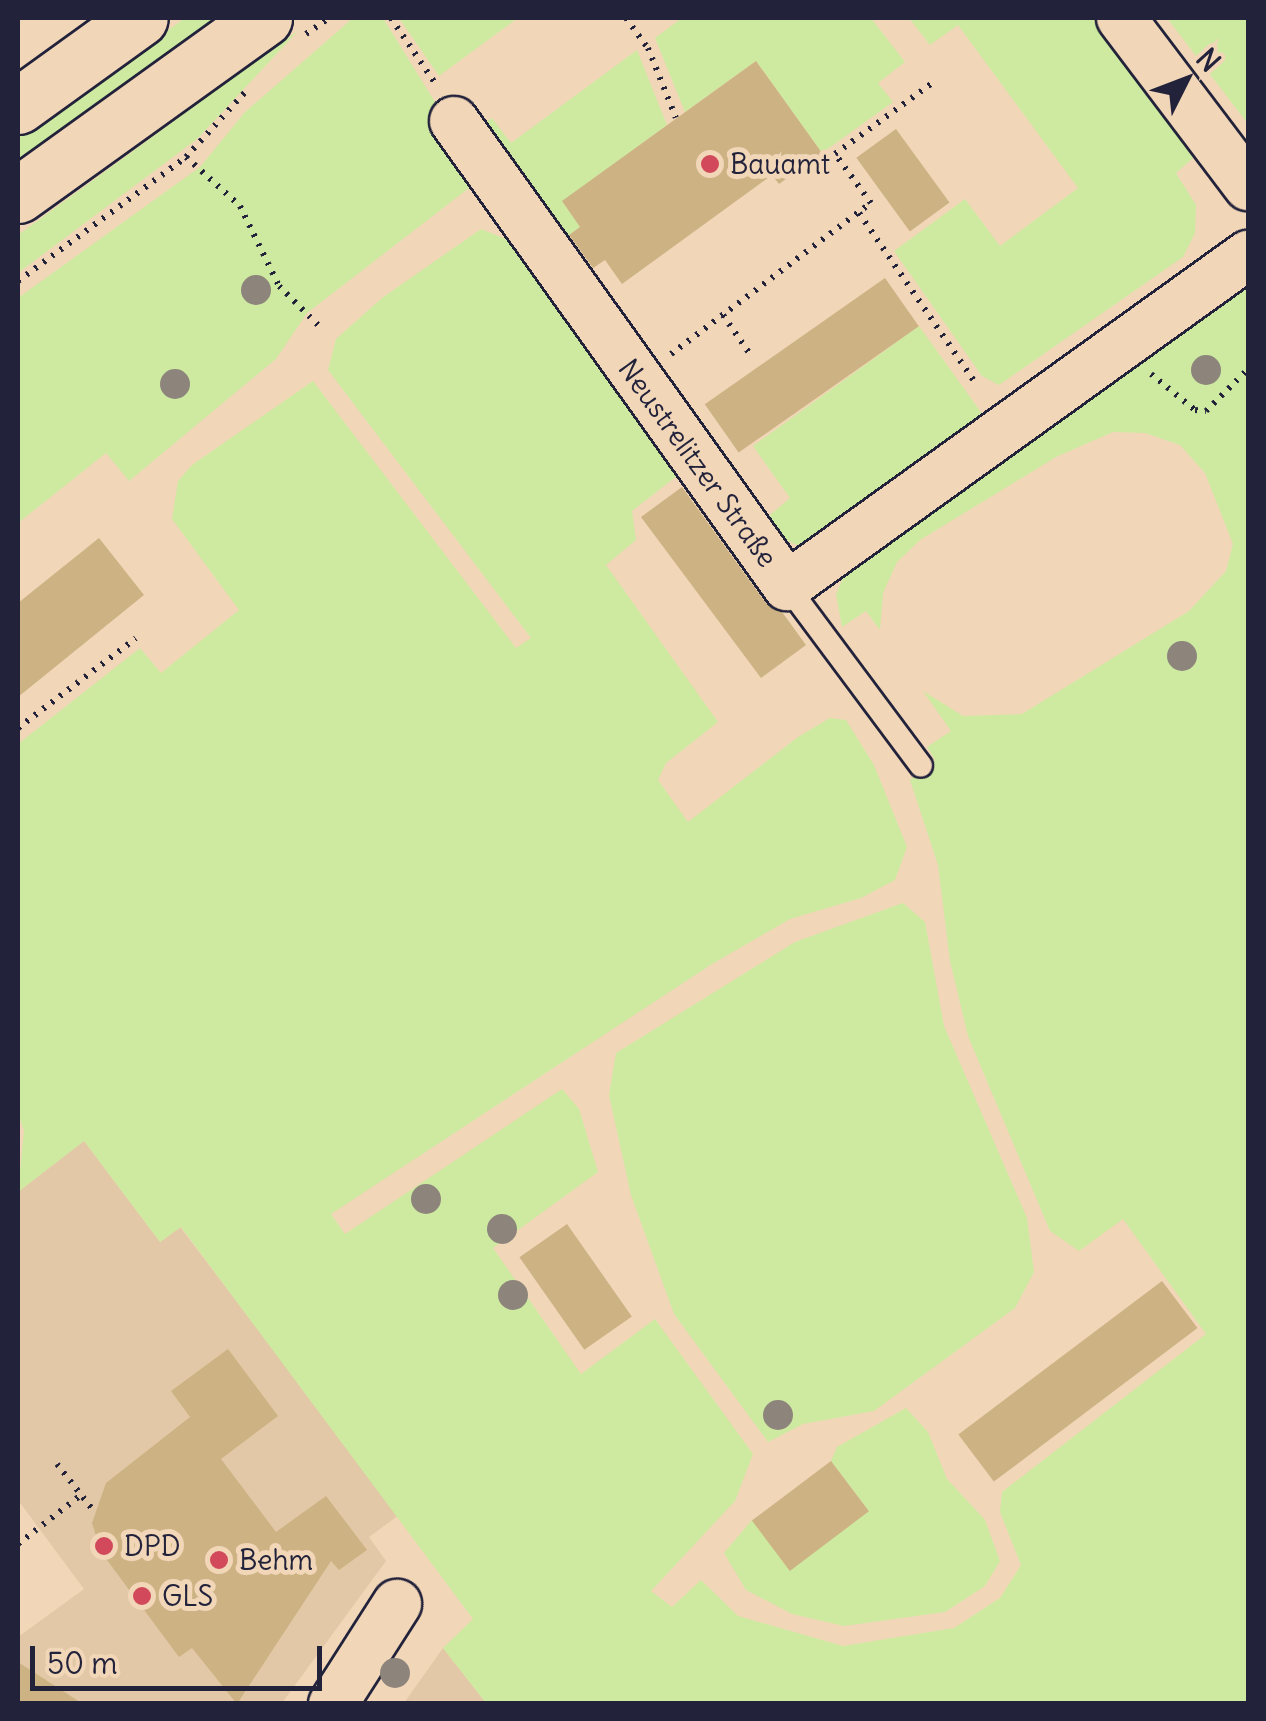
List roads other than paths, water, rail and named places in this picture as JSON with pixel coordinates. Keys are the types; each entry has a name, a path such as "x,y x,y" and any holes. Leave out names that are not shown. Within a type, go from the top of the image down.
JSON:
{"main road":[{"path":"18,106 140,18"},
{"path":"18,195 278,32"}],"street":[{"path":"1120,18 1141,37 1248,186"},
{"name":"Neustrelitzer Straße","path":"454,121 787,586 1248,255"},
{"path":"333,1704 398,1604"}],"lane":[{"path":"787,586 920,766"}],"place":[{"name":"Bauamt","path":"710,164"},
{"name":"DPD","path":"104,1546"},
{"name":"Behm","path":"219,1560"},
{"name":"GLS","path":"142,1596"}]}
